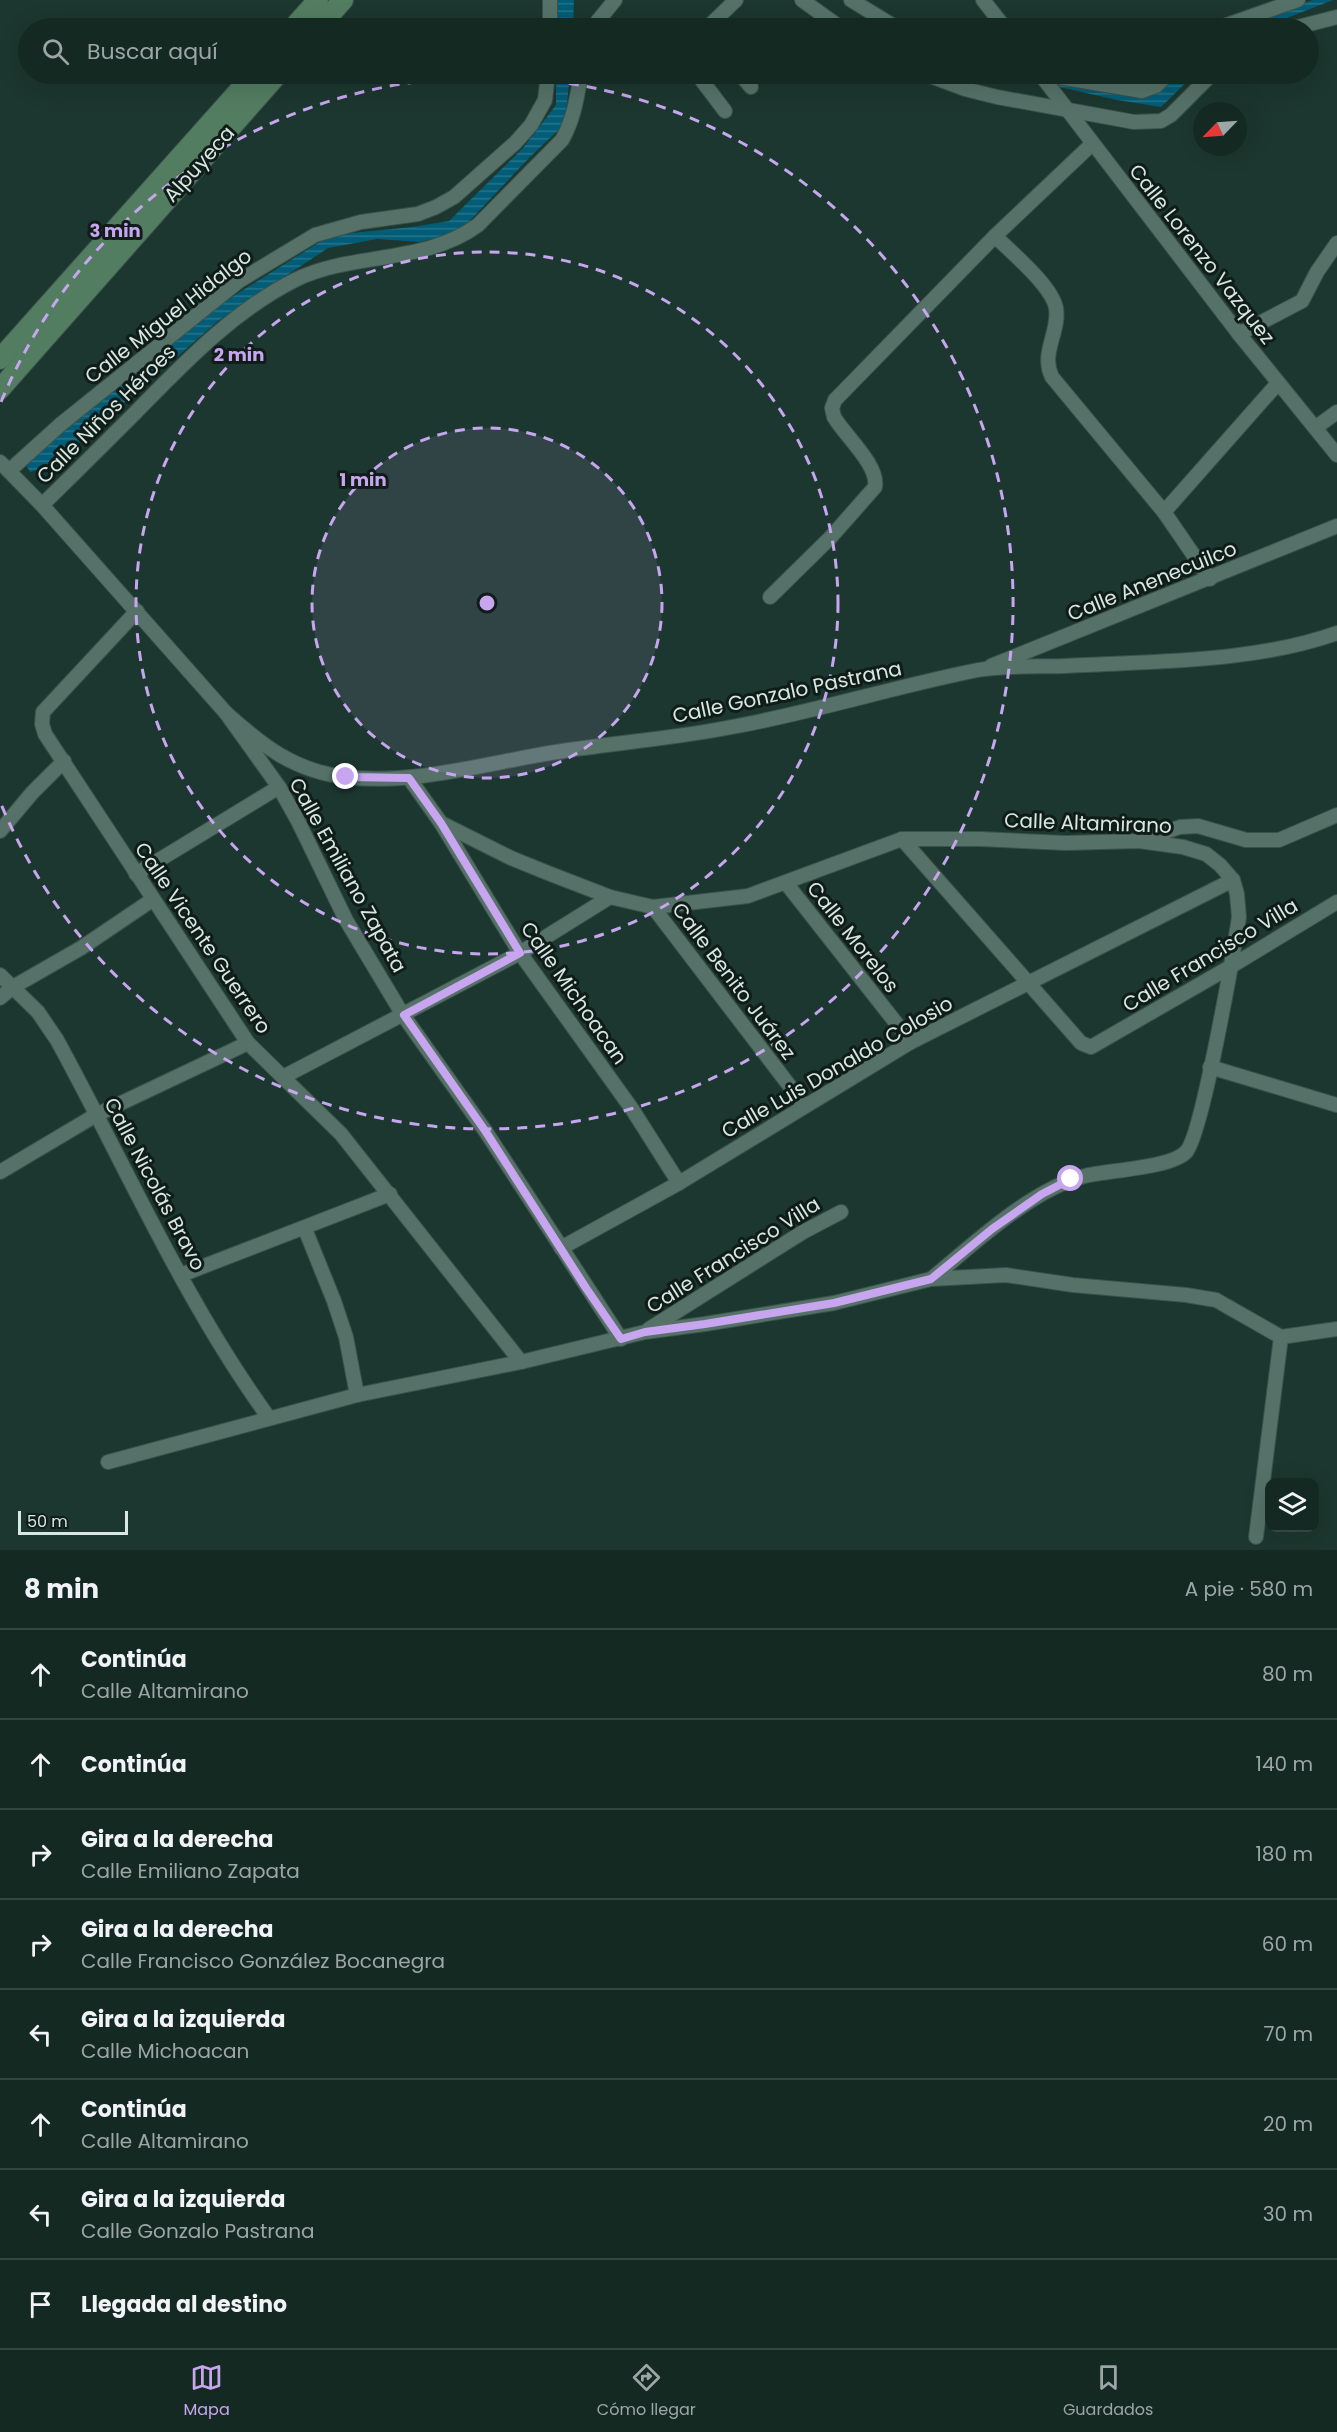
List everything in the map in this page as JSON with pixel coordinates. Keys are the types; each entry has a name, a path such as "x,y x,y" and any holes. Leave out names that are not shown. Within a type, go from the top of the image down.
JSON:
{"main road":[{"path":"302,18 318,0"},
{"path":"327,18 343,0"},
{"name":"Alpuyeca","path":"0,359 245,84"},
{"name":"Alpuyeca","path":"0,389 270,84"}],"street":[{"path":"550,0 550,18"},
{"path":"600,18 615,0"},
{"path":"717,18 736,0"},
{"path":"802,0 827,18"},
{"path":"851,0 881,18"},
{"path":"983,0 997,18"},
{"path":"1247,18 1298,0"},
{"path":"1319,22 1337,17"},
{"name":"Calle Miguel Hidalgo","path":"4,467 239,281 315,235 361,222 418,214 454,197 531,125 544,100 546,84"},
{"name":"Calle Niños Héroes","path":"42,504 202,347 258,302 296,280 324,268 361,260 396,256 438,245 464,235 478,225 562,140 576,106 579,84"},
{"path":"705,84 725,111"},
{"path":"954,84 975,91 1062,104 1134,122 1161,121 1171,115 1202,84"},
{"name":"Calle Lorenzo Vazquez","path":"1048,84 1239,334 1337,455"},
{"path":"1098,84 1142,91 1158,84"},
{"path":"770,597 831,537 875,487 877,479 873,469 834,417 832,408 835,400 995,236 1092,144"},
{"path":"995,236 1053,300 1056,318 1047,364 1052,377 1164,512 1210,579"},
{"path":"1239,334 1302,301 1317,272 1337,243"},
{"path":"1164,512 1278,382"},
{"path":"1315,428 1337,412"},
{"name":"Calle Emiliano Zapata","path":"4,467 42,504 226,713 279,788 298,821 346,920 404,1015 486,1132 621,1339"},
{"name":"Calle Anenecuilco","path":"981,670 1337,526"},
{"name":"Calle Vicente Guerrero","path":"137,611 43,712 42,724 45,734 248,1043 341,1134 521,1362"},
{"name":"Calle Gonzalo Pastrana","path":"226,713 261,744 311,770 346,777 409,778 565,751 734,727 818,710 981,670 1181,660 1261,651 1337,633"},
{"path":"0,831 32,793 64,761"},
{"name":"Calle Altamirano","path":"409,778 441,823 511,858 610,897 653,907 748,896 902,839 980,839 1066,843 1139,841 1183,847 1206,854 1233,880"},
{"path":"136,874 279,788"},
{"path":"1139,841 1163,832 1198,826 1246,840 1279,840 1337,815"},
{"name":"Calle Michoacan","path":"441,823 520,953 632,1109 679,1183"},
{"path":"902,839 1028,983"},
{"path":"931,1279 992,1229 1057,1185 1087,1175 1174,1160 1191,1145 1210,1067 1239,917 1239,904 1233,880"},
{"name":"Calle Luis Donaldo Colosio","path":"561,1248 679,1183 910,1042 1233,880"},
{"name":"Calle Morelos","path":"786,883 910,1042"},
{"path":"282,1077 520,953 610,897"},
{"path":"0,998 13,987 81,948 152,900"},
{"name":"Calle Francisco Villa","path":"1028,983 1081,1043 1091,1047 1337,902"},
{"name":"Calle Benito Juárez","path":"653,907 805,1106"},
{"name":"Calle Nicolás Bravo","path":"0,975 38,1012 57,1040 181,1275 244,1383 269,1418"},
{"path":"0,1172 96,1115 248,1043"},
{"path":"1210,1067 1337,1104"},
{"path":"181,1275 305,1229 390,1194"},
{"name":"Calle Francisco Villa","path":"645,1332 803,1232 841,1212"},
{"path":"305,1229 346,1337 357,1395"},
{"path":"108,1462 357,1395 521,1362 645,1332 834,1303 931,1279 1006,1275 1073,1285 1203,1297 1229,1307 1281,1337 1337,1329"},
{"path":"1256,1537 1281,1337"}],"water":[{"path":"556,0 574,0 573,18 557,18"},
{"path":"1313,0 1333,0 1287,18 1263,18"},
{"path":"556,84 569,84 565,124 530,157 459,232 420,242 377,239 328,248 218,321 52,466 30,472 24,461 208,312 331,235 449,221 523,148 556,105"},
{"path":"1046,84 1097,84 1159,93 1168,84 1185,84 1161,107"}],"route":[{"path":"346,777 409,778 441,823 520,953 404,1015 486,1132 621,1339 645,1332 834,1303 931,1279 992,1229 1042,1194 1071,1179"}]}
